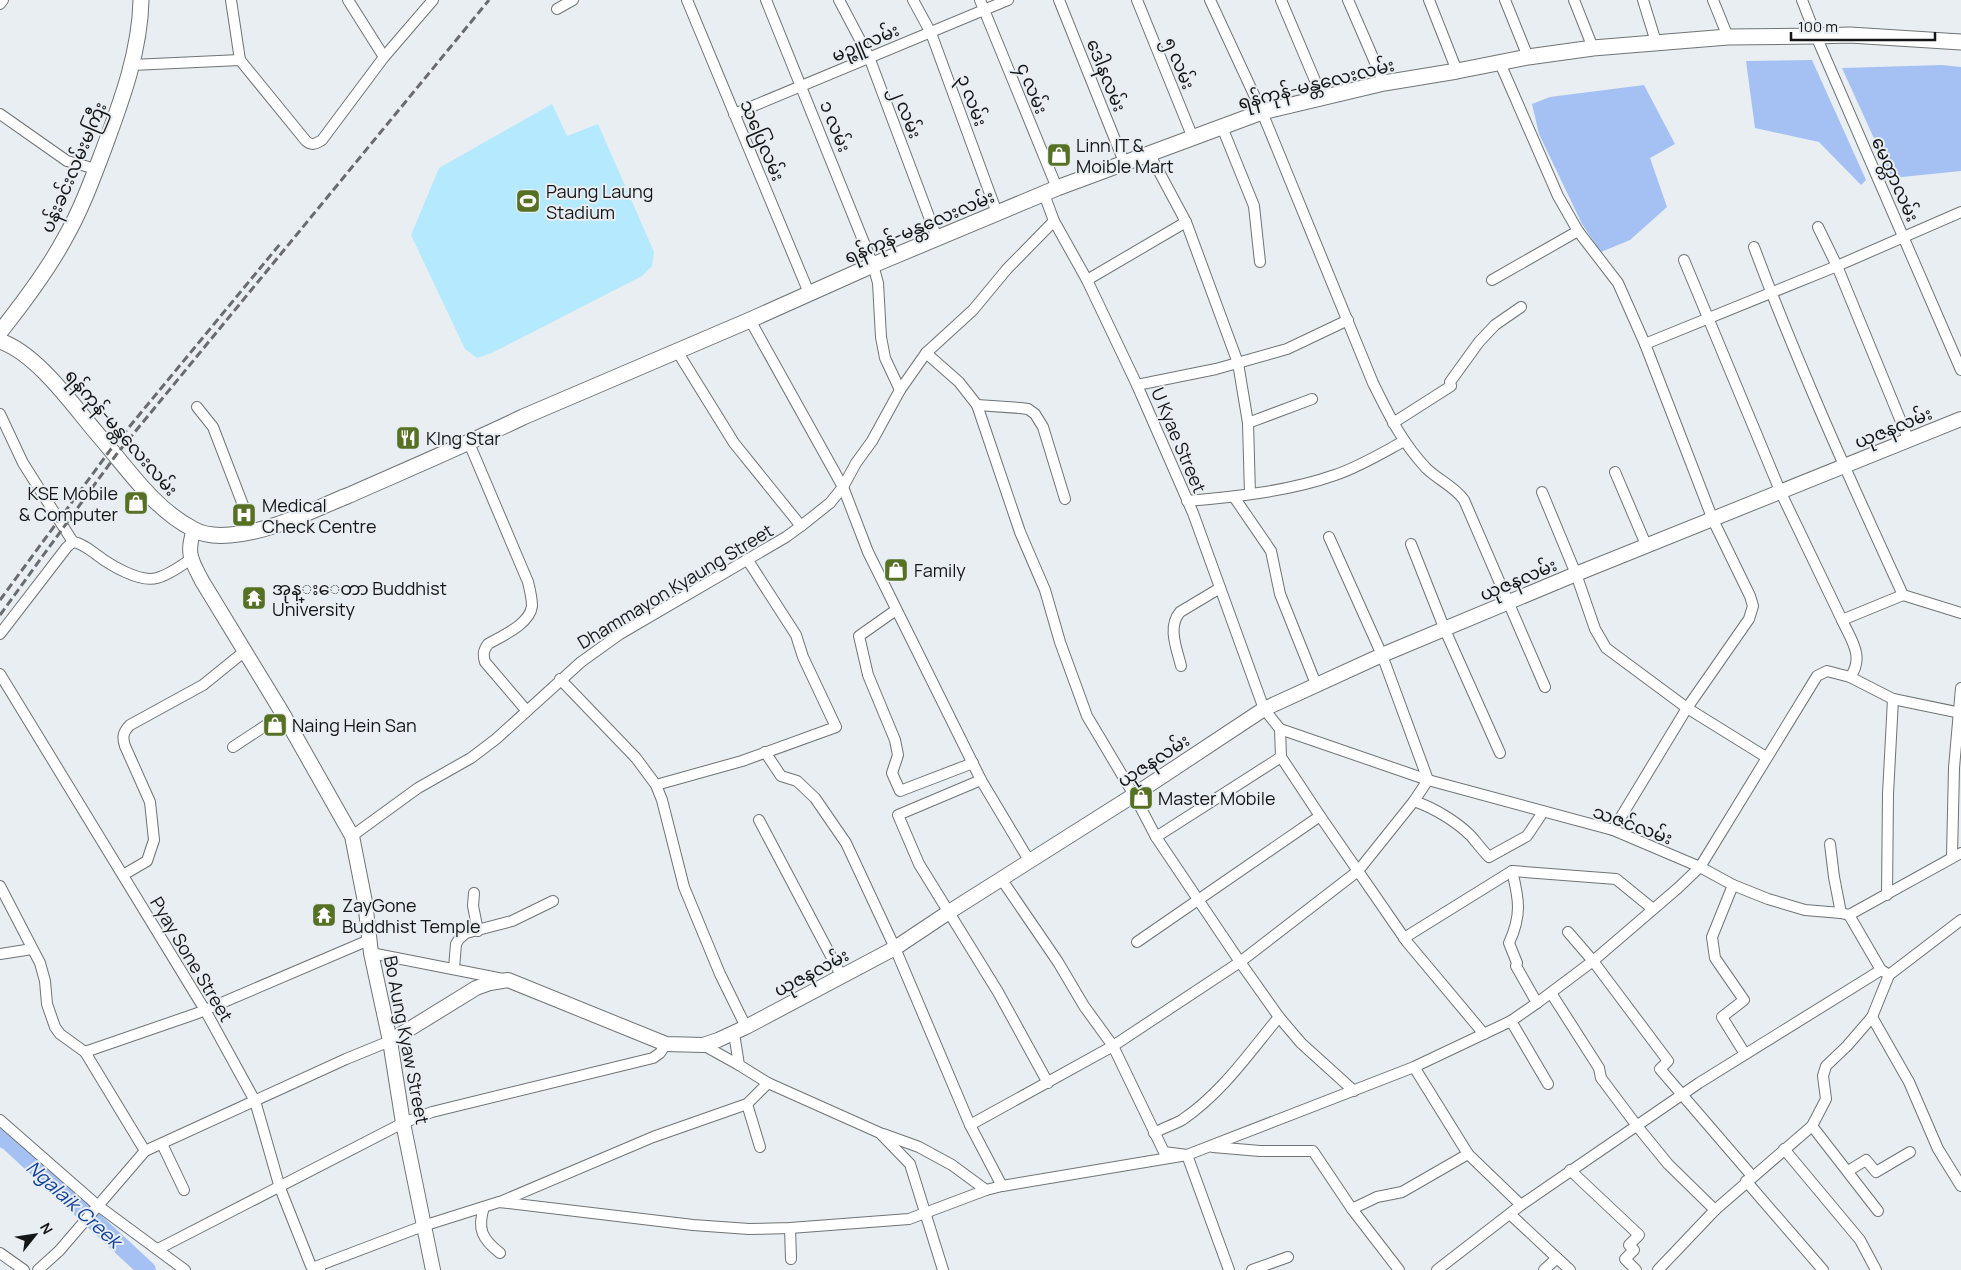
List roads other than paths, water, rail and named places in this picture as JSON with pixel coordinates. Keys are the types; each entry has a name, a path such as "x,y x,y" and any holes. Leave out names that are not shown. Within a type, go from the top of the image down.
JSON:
{"main road":[{"name":"ပန်းခင်းလမ်းမကြီး","path":"0,332 24,301 65,238 96,169 122,102 132,66 141,0"},
{"name":"ရန်ကုန်-မန္တလေးလမ်း","path":"0,342 20,351 33,361 162,508 194,530 212,535 230,535 253,531 288,521 469,444 523,417 937,238 1124,162 1262,112 1384,83 1528,57 1593,48 1728,37 1850,36 1961,42"}],"street":[{"path":"0,4 3,0"},
{"path":"231,0 240,60 310,145 314,145 322,140 384,57 433,0"},
{"path":"348,0 384,57"},
{"path":"557,9 573,0"},
{"name":"သပြေလမ်း","path":"687,0 809,293"},
{"name":"၁ လမ်း","path":"766,0 803,86 873,265 878,283 881,337 885,358 900,390"},
{"name":"၂ လမ်း","path":"840,0 869,57 937,238"},
{"name":"၃ လမ်း","path":"913,0 931,33 997,213"},
{"name":"မဉ္ဇူလမ်း","path":"734,114 931,33 982,5 1008,0"},
{"name":"ဒေါနလမ်း","path":"1060,0 1124,162"},
{"name":"၅ လမ်း","path":"1136,0 1192,138"},
{"path":"1210,0 1262,112 1373,382 1404,441 1428,469 1458,492 1464,500 1545,687"},
{"path":"1281,0 1322,97"},
{"path":"1348,0 1384,83"},
{"path":"1429,0 1458,71"},
{"path":"1505,0 1528,57"},
{"path":"1574,0 1593,48"},
{"path":"1643,0 1656,42"},
{"path":"1713,0 1728,37"},
{"name":"မေတ္တာလမ်း","path":"1802,0 1961,370"},
{"name":"၄ လမ်း","path":"982,5 1050,191"},
{"path":"132,66 240,60"},
{"path":"1500,63 1558,196 1578,231 1618,283 1645,344 1713,520 1753,606 1749,618 1687,708 1613,830"},
{"path":"0,114 67,161 96,169"},
{"path":"1222,127 1254,206 1253,213 1260,262"},
{"path":"1149,153 1186,222 1238,363 1248,423 1250,494"},
{"name":"U Kyae Street","path":"1050,191 1054,220 1088,280 1137,385 1187,501 1264,709 1280,729"},
{"path":"1645,344 1836,266 1961,212"},
{"name":"Dhammayon Kyaung Street","path":"352,836 418,788 471,758 496,739 560,679 620,634 786,537 830,503 843,487 856,463 872,442 900,390 926,353 973,310 1054,220"},
{"path":"1088,280 1186,222"},
{"path":"1818,227 1909,441"},
{"path":"1492,280 1578,231"},
{"path":"1754,246 1771,292 1844,467 1903,595"},
{"path":"1684,260 1781,493 1855,649 1857,663 1850,677"},
{"path":"1393,423 1451,386 1450,382 1479,342 1496,325 1521,307"},
{"path":"750,320 843,487 868,552 896,610 981,780 1030,862"},
{"path":"1137,385 1238,363 1287,349 1348,320"},
{"name":"Dhammayon Kyaung Street","path":"677,351 734,443 801,526"},
{"path":"926,353 960,382 977,405 1020,532 1045,590 1060,642 1087,716 1134,795 1156,837 1279,1017 1301,1043 1354,1091"},
{"path":"1248,423 1312,399"},
{"path":"977,405 1020,408 1035,414 1043,427 1065,499"},
{"path":"197,407 212,427 222,448 230,475 253,531"},
{"path":"0,414 23,464 73,542 84,546 106,562 129,574 156,578 191,559 190,542 194,530"},
{"name":"ယုဇနလမ်း","path":"508,980 666,1044 702,1044 740,1030 895,948 1134,795 1264,709 1316,684 1576,574 1961,419"},
{"path":"1187,501 1234,497 1319,480 1337,474 1404,441"},
{"path":"469,444 528,582 532,598 532,608 521,623 488,644 484,649 484,662 526,710"},
{"path":"1615,472 1647,547"},
{"path":"1542,492 1576,574 1595,630 1606,648 1687,708 1766,757"},
{"path":"1234,497 1271,551 1280,594 1316,684"},
{"path":"970,1126 1113,1046 1240,962 1358,871 1414,801 1428,780 1382,656 1329,537"},
{"path":"0,634 67,547 73,542"},
{"path":"1411,544 1445,630 1500,753"},
{"name":"Bo Aung Kyaw Street","path":"191,559 202,581 283,714 352,836 365,902 370,946 390,1041 403,1123 433,1270"},
{"path":"656,785 765,752 836,727 803,657 796,636 748,559"},
{"path":"1182,666 1173,630 1176,616 1220,588"},
{"path":"1842,620 1903,595 1961,613"},
{"path":"896,610 859,636 868,675 895,740 898,755 892,773 900,791 973,763"},
{"path":"123,875 146,861 154,840 150,802 122,739 124,731 130,725 203,685 245,651"},
{"path":"499,1202 693,1225 750,1229 897,1221 925,1214 986,1190 1002,1186 1187,1155 1212,1147 1414,1067 1484,1034 1511,1020 1537,1003 1593,962 1700,867 1817,676 1826,671 1850,677 1894,699 1960,713"},
{"name":"Pyay Sone Street","path":"0,674 205,1010 255,1101 280,1188 314,1268"},
{"path":"560,679 636,758 649,773 656,785 662,800 684,887 720,974 740,1030 738,1065"},
{"path":"1845,914 1887,895 1957,854 1954,768 1961,688"},
{"path":"1887,895 1888,794 1894,699"},
{"path":"233,746 283,714"},
{"path":"1280,729 1281,757 1320,816 1404,938 1484,1034"},
{"name":"သဇင်လမ်း","path":"1280,729 1428,780 1613,830 1700,867 1733,885 1768,899 1805,910 1845,914"},
{"path":"765,752 781,776 797,781 815,798 846,843 895,948 970,1126 1002,1186"},
{"path":"1156,837 1281,757"},
{"path":"981,780 898,816 919,864 998,992 1048,1083"},
{"path":"1414,801 1428,806 1459,827 1489,857 1527,836 1543,812"},
{"path":"1137,942 1320,816"},
{"path":"759,820 842,977"},
{"path":"1830,844 1834,877 1845,914 1885,972"},
{"path":"1404,938 1512,871 1616,879 1653,909"},
{"path":"1512,871 1519,898 1516,929 1509,942 1516,966 1537,1003"},
{"path":"1002,880 1058,962 1084,1006 1113,1046 1164,1152 1187,1155"},
{"path":"1733,885 1712,937 1715,958 1744,1000 1722,1017 1745,1054"},
{"path":"0,886 40,963 45,981 47,1004 55,1027 60,1034 85,1052 145,1151"},
{"path":"474,893 473,906 478,931"},
{"path":"454,968 456,944 466,933 512,921 553,901"},
{"path":"1436,1270 1570,1170 1682,1095 1745,1054 1885,972 1961,920"},
{"path":"1568,932 1668,1061 1660,1069 1823,1270"},
{"path":"85,1052 205,1010 370,946 508,980"},
{"path":"0,954 32,949"},
{"path":"1658,1270 1715,1210 1812,1126 1826,1099 1823,1076 1826,1066 1847,1046 1872,1017 1885,972"},
{"path":"38,1270 59,1251 145,1151 390,1041 476,988 508,980"},
{"path":"1551,993 1599,1068 1601,1078 1637,1126 1668,1164 1715,1210"},
{"path":"1154,1133 1181,1120 1211,1097 1235,1073 1279,1017"},
{"path":"1872,1017 1909,1082 1938,1149 1961,1186"},
{"path":"1511,1020 1548,1084"},
{"path":"158,1249 280,1188 403,1123 432,1112 653,1058 660,1053 666,1044"},
{"path":"702,1044 768,1083 880,1133 919,1147 952,1165 986,1190"},
{"path":"1414,1067 1468,1154 1521,1205"},
{"path":"314,1268 423,1226 499,1202 653,1137 747,1104 768,1083"},
{"path":"747,1104 760,1147"},
{"path":"0,1120 94,1209 158,1249 186,1270"},
{"path":"1812,1126 1878,1211"},
{"path":"880,1133 910,1164 943,1270"},
{"path":"162,1144 184,1190"},
{"path":"1212,1147 1260,1152 1313,1152 1352,1209 1399,1270"},
{"path":"1784,1149 1860,1240 1876,1270"},
{"path":"1848,1171 1866,1160 1876,1172 1910,1152"},
{"path":"1352,1209 1377,1197 1402,1192 1468,1154"},
{"path":"1187,1155 1229,1270"},
{"path":"1570,1170 1639,1235 1629,1245 1634,1250 1625,1259 1636,1270"},
{"path":"484,1207 481,1228 487,1243 500,1253"},
{"path":"1510,1214 1570,1270"},
{"path":"790,1228 791,1259"},
{"path":"0,1253 24,1270"},
{"path":"1252,1270 1288,1257"},
{"path":"1544,1270 1557,1258"}],"waterway":[{"name":"Ngalaik Creek","path":"0,1137 9,1142 147,1270"}],"railway":[{"path":"0,615 116,455 489,0"},
{"path":"0,600 111,449 280,244"}],"place":[{"name":"Linn IT & Moible Mart","path":"1059,155"},
{"name":"Paung Laung Stadium","path":"528,201"},
{"name":"KIng Star","path":"408,438"},
{"name":"KSE Mobile & Computer","path":"136,503"},
{"name":"Medical Check Centre","path":"244,515"},
{"name":"Family","path":"896,570"},
{"name":"အုန္းေတာ Buddhist University","path":"254,598"},
{"name":"Naing Hein San","path":"275,725"},
{"name":"Master Mobile","path":"1141,798"},
{"name":"ZayGone Buddhist Temple","path":"324,915"}]}
